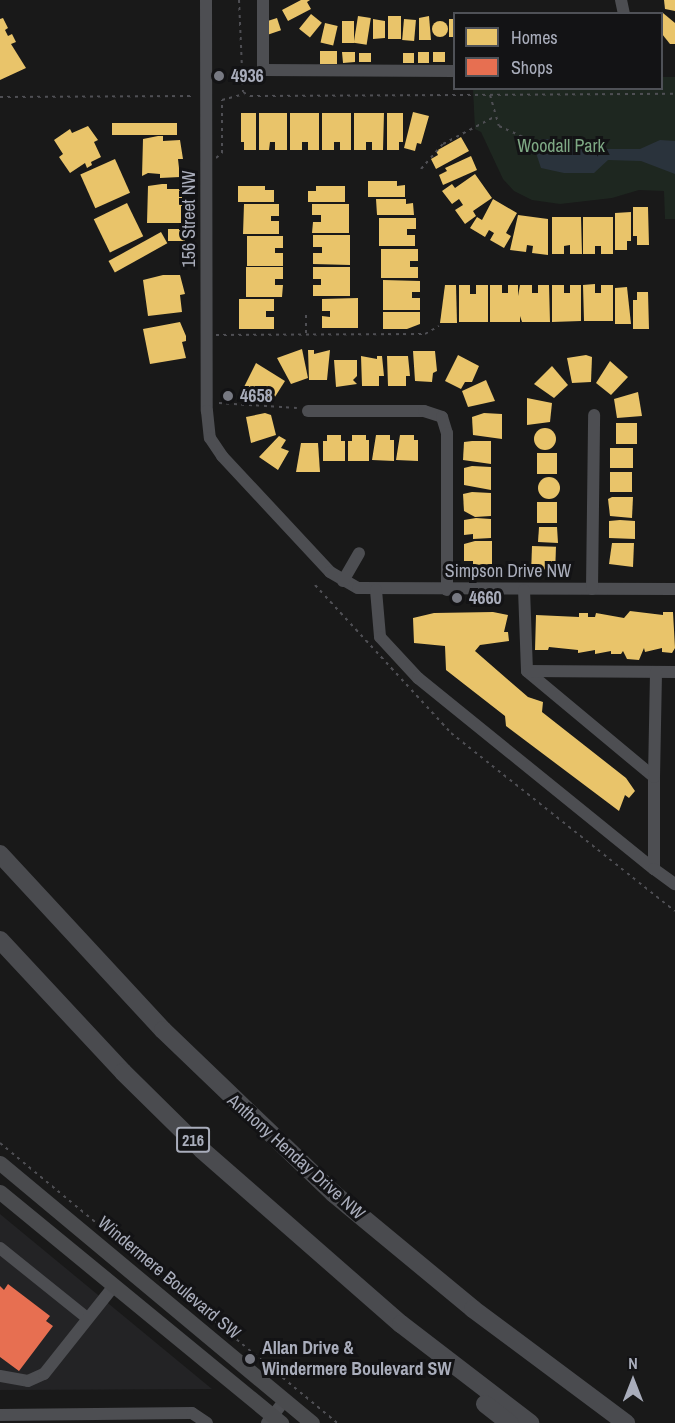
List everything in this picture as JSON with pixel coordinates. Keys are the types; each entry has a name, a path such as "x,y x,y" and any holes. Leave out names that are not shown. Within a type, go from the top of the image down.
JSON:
{"highway":[{"name":"Anthony Henday Drive NW","path":"0,854 171,1039 333,1192 473,1309 626,1423"},
{"name":"216","path":"0,940 123,1072 202,1150 401,1324 530,1423"},
{"path":"401,1324 433,1361 508,1423"}],"main road":[{"name":"Windermere Boulevard SW","path":"0,1163 285,1400 302,1420"},
{"path":"0,1192 273,1421"}],"street":[{"name":"156 Street NW","path":"206,0 207,402 210,438"},
{"path":"263,0 263,70 453,70"},
{"path":"619,0 627,0"},
{"path":"308,411 424,411 442,417 447,433 447,590"},
{"path":"592,589 594,415"},
{"name":"Simpson Drive NW","path":"210,438 251,489 343,581 376,590 675,589"},
{"path":"343,581 358,553"},
{"path":"376,590 380,638 411,671 675,884"},
{"path":"524,590 527,671 654,777"},
{"path":"527,671 675,672"},
{"path":"654,869 656,672"},
{"path":"0,1248 87,1318"},
{"path":"0,1376 20,1381 38,1380 114,1286"},
{"path":"273,1421 285,1400"},
{"path":"0,1415 52,1419 189,1418 207,1423"}],"path":[{"path":"239,0 244,94"},
{"path":"208,162 222,153 222,100 244,94 675,94"},
{"path":"490,95 494,117 502,129 536,143"},
{"path":"0,97 207,96"},
{"path":"421,169 443,144 494,117"},
{"path":"306,315 306,334"},
{"path":"208,335 425,334 439,326"},
{"path":"207,402 291,406 308,411"},
{"path":"315,585 451,733 675,911"},
{"path":"0,1143 337,1423"}],"shaded area":[{"path":"540,139 577,139 594,149 640,149 660,140 675,141 675,174 641,161 608,160 594,173 564,173 541,168 535,150"},
{"path":"0,1214 212,1389 0,1390"}],"green space":[{"name":"Woodall Park","path":"663,77 675,77 675,219 665,219 664,191 639,190 612,198 560,204 532,200 514,191 503,179 481,132 475,129 473,90 663,90"}],"building: Homes":[{"path":"301,0 310,0 307,2 311,9 288,21 282,10"},
{"path":"664,0 675,0 675,11 665,9"},
{"path":"663,13 675,23 675,44 670,44 663,35"},
{"path":"311,14 322,23 310,38 299,29"},
{"path":"358,16 371,18 367,45 354,43"},
{"path":"388,16 401,16 401,39 388,39"},
{"path":"429,16 431,40 419,40 419,18"},
{"path":"3,18 8,28 5,30 8,36 12,34 16,42 11,44 26,68 0,80 0,19"},
{"path":"277,18 281,30 268,35 264,22"},
{"path":"373,19 385,21 385,38 373,39"},
{"path":"404,19 416,20 414,41 402,40"},
{"path":"449,19 453,19 453,37 449,37"},
{"path":"342,21 354,21 354,43 342,43"},
{"path":"437,21 443,21 448,29 446,35 437,37 432,32 432,26"},
{"path":"325,23 338,26 333,45 321,42"},
{"path":"320,51 337,51 337,64 320,64"},
{"path":"342,52 355,52 355,62 343,63"},
{"path":"418,52 429,52 429,63 418,63"},
{"path":"433,52 445,52 445,62 433,62"},
{"path":"359,53 371,53 371,62 359,62"},
{"path":"403,53 414,53 414,63 403,63"},
{"path":"413,112 429,116 421,144 417,143 415,151 404,148"},
{"path":"241,113 256,113 256,150 244,150 244,142 241,142"},
{"path":"259,113 287,113 287,150 275,150 275,142 270,142 269,150 259,150"},
{"path":"290,113 319,113 319,150 308,150 308,142 302,142 302,150 290,150"},
{"path":"322,113 351,113 351,150 340,150 340,142 334,142 334,150 322,150"},
{"path":"354,113 384,113 383,150 372,150 372,142 366,142 366,150 354,150"},
{"path":"387,113 403,113 403,142 399,142 399,150 387,150"},
{"path":"112,123 177,123 177,135 112,135"},
{"path":"88,126 98,140 94,142 101,157 91,162 92,165 87,168 85,163 70,173 59,157 63,154 54,140 70,129 72,133"},
{"path":"163,136 163,141 180,140 183,159 178,159 180,177 160,178 160,174 148,173 142,176 143,139"},
{"path":"461,137 469,151 436,169 431,159 438,155 436,151"},
{"path":"471,156 477,170 443,185 439,175 447,171 445,168"},
{"path":"115,159 130,193 95,208 80,174"},
{"path":"475,174 492,198 473,211 476,216 465,224 455,210 463,205 459,199 452,204 442,191 452,184 455,188"},
{"path":"368,181 397,181 397,186 405,185 405,197 368,197"},
{"path":"167,184 167,189 184,189 187,206 181,206 181,223 147,223 148,186"},
{"path":"238,186 265,186 265,190 274,190 274,202 238,202"},
{"path":"316,186 345,186 345,202 308,202 308,191 316,191"},
{"path":"376,199 406,199 406,204 413,203 414,215 377,215"},
{"path":"493,199 517,213 506,233 511,236 504,248 490,240 494,233 489,230 485,237 470,228 477,217 482,220"},
{"path":"127,203 143,236 110,252 94,219"},
{"path":"244,204 279,204 279,216 271,216 271,221 279,221 279,234 243,234"},
{"path":"312,204 349,204 349,233 312,233 313,222 321,222 321,215 312,215"},
{"path":"633,207 648,207 649,245 637,245 637,236 633,236"},
{"path":"631,212 631,241 627,241 627,250 615,250 615,213"},
{"path":"518,215 548,219 548,255 532,253 533,246 527,245 526,252 510,250"},
{"path":"552,217 581,217 582,254 570,254 570,245 564,246 564,254 552,254"},
{"path":"583,217 613,217 613,254 601,254 601,246 595,246 595,254 583,254"},
{"path":"379,218 416,218 416,229 407,229 407,235 415,235 415,246 379,246"},
{"path":"168,229 185,229 185,241 168,241"},
{"path":"161,232 167,243 115,272 109,261"},
{"path":"313,235 350,235 350,265 313,264 313,253 322,253 322,247 313,247"},
{"path":"247,236 283,236 283,248 275,248 275,253 283,253 283,266 247,266"},
{"path":"381,249 418,249 418,261 410,261 410,267 418,267 418,278 381,278"},
{"path":"246,267 283,267 283,279 275,279 275,285 283,285 282,297 246,297"},
{"path":"313,267 350,267 350,296 313,296 313,285 321,285 321,279 313,279"},
{"path":"163,275 180,275 185,294 180,295 182,312 148,316 143,280"},
{"path":"383,280 420,281 420,292 412,292 412,298 420,298 420,310 383,310"},
{"path":"595,284 595,293 601,293 601,285 613,285 613,321 584,321 583,285"},
{"path":"445,285 456,285 457,323 440,323"},
{"path":"459,285 470,285 470,294 476,294 476,285 488,285 488,322 459,322"},
{"path":"490,285 502,285 502,293 508,293 508,285 518,285 518,296 520,285 532,285 532,293 538,293 538,285 549,285 550,322 522,322 520,316 520,322 490,322"},
{"path":"552,285 564,285 564,293 570,293 570,285 581,285 581,321 552,322"},
{"path":"627,287 631,324 615,324 615,288"},
{"path":"637,292 648,292 649,329 633,329 633,300 637,300"},
{"path":"358,298 358,328 322,328 322,316 330,317 330,311 322,311 322,299"},
{"path":"239,299 274,299 274,311 266,311 266,317 274,317 274,329 239,329"},
{"path":"383,312 420,312 420,324 407,329 383,329"},
{"path":"180,322 186,336 186,341 182,342 186,358 150,364 143,329"},
{"path":"302,349 308,378 291,384 277,358"},
{"path":"308,350 314,350 314,354 330,350 327,380 309,380"},
{"path":"413,351 435,351 437,371 433,373 432,382 415,381"},
{"path":"458,355 479,366 472,382 465,382 461,389 445,381"},
{"path":"586,355 592,357 591,382 572,383 567,358"},
{"path":"361,356 377,359 377,356 382,356 384,376 379,376 379,386 362,386"},
{"path":"387,356 408,356 410,376 406,376 406,386 388,386"},
{"path":"334,360 357,360 357,376 353,380 357,384 336,387"},
{"path":"610,361 628,377 611,395 596,383"},
{"path":"256,363 285,381 273,400 244,387"},
{"path":"552,366 568,385 554,398 534,384"},
{"path":"486,380 495,401 468,407 462,391"},
{"path":"638,392 642,416 617,418 614,399"},
{"path":"527,398 552,403 550,422 527,425"},
{"path":"265,413 271,415 276,435 251,443 246,417"},
{"path":"484,413 502,414 502,439 473,435 472,417"},
{"path":"616,423 637,423 637,444 616,444"},
{"path":"541,428 549,428 556,435 556,443 549,450 541,450 534,443 534,435"},
{"path":"327,435 341,435 341,441 345,441 345,461 323,461 323,441 327,441"},
{"path":"352,435 366,435 366,440 369,440 369,461 348,461 348,441 352,441"},
{"path":"376,435 390,435 390,440 394,440 394,461 372,460"},
{"path":"400,435 414,435 414,440 418,440 418,461 396,460"},
{"path":"279,436 286,440 281,448 289,451 278,470 259,457"},
{"path":"491,441 491,464 463,460 464,442"},
{"path":"301,443 318,443 320,472 296,472"},
{"path":"610,448 633,448 633,468 610,468"},
{"path":"537,453 557,453 557,474 537,474"},
{"path":"491,467 491,490 464,485 464,468"},
{"path":"610,472 632,472 632,492 610,492"},
{"path":"549,477 557,480 560,488 557,496 549,499 541,496 538,488 541,480"},
{"path":"491,493 491,516 475,517 464,511 463,494"},
{"path":"633,497 632,518 610,516 608,499"},
{"path":"537,502 557,502 557,523 537,523"},
{"path":"491,519 491,538 473,539 473,534 464,535 464,520"},
{"path":"609,521 635,521 635,539 609,538"},
{"path":"539,527 557,527 558,543 538,542"},
{"path":"475,541 492,541 492,564 473,565 473,561 464,561 464,544"},
{"path":"612,543 634,543 633,567 609,564"},
{"path":"532,546 556,547 555,570 531,569"},
{"path":"630,611 663,615 663,612 673,612 675,648 672,653 662,652 662,648 645,652 644,648 639,660 627,659 623,651 621,654 611,654 611,651 595,654 595,650 578,653 578,650 549,647 548,650 535,650 536,615 579,617 579,613 588,613 588,617 595,617 596,613 624,618"},
{"path":"493,612 508,615 504,632 508,632 509,641 480,645 475,651 528,697 543,702 542,712 626,778 635,791 629,798 625,795 619,811 506,726 505,716 446,670 445,646 414,643 413,618 434,613"}],"building: Shops":[{"path":"8,1284 50,1316 46,1321 53,1326 19,1371 0,1357 0,1286 4,1290"}],"place":[{"name":"4936","path":"219,76"},
{"name":"4658","path":"228,396"},
{"name":"4660","path":"457,598"},
{"name":"Allan Drive & Windermere Boulevard SW","path":"250,1359"}]}
